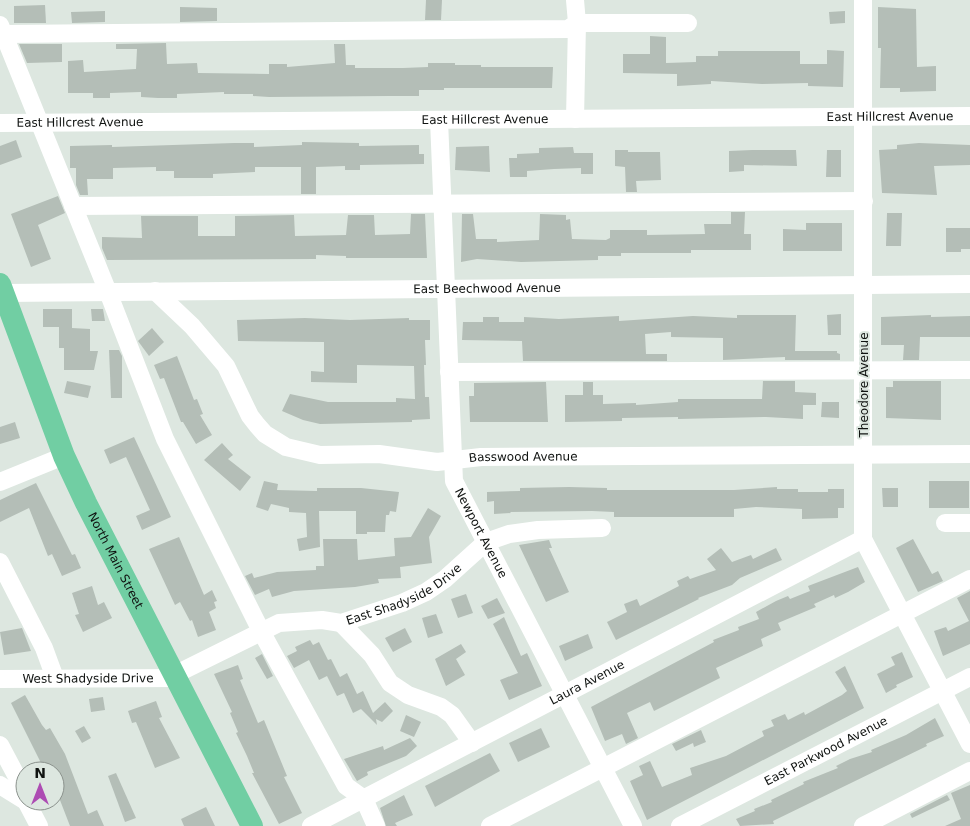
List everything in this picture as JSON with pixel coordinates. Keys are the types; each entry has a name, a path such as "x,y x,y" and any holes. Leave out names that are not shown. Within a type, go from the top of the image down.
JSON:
{"main road":[{"name":"North Main Street","path":"2,288 64,456 252,826"}],"street":[{"path":"575,0 575,119"},
{"name":"Theodore Avenue","path":"863,0 863,539 970,744"},
{"path":"376,826 364,799 346,786 262,632 165,439 2,30 568,29 576,23 688,23"},
{"name":"East Hillcrest Avenue","path":"0,124 970,116"},
{"name":"Newport Avenue","path":"439,120 454,481 633,826"},
{"path":"73,206 864,201"},
{"name":"East Beechwood Avenue","path":"2,288 108,292 970,284"},
{"name":"Basswood Avenue","path":"155,291 209,344 226,366 250,416 265,434 275,441 306,454 379,454 426,461 452,461 481,457 970,454"},
{"path":"449,372 970,370"},
{"path":"0,482 64,456"},
{"path":"945,523 970,523"},
{"path":"486,542 509,534 538,530 602,528"},
{"name":"Laura Avenue","path":"311,826 863,539"},
{"name":"East Shadyside Drive","path":"175,677 262,632 289,621 322,620 341,623 402,603 426,592 445,579 486,542"},
{"path":"0,562 44,648 55,678"},
{"path":"490,826 970,580"},
{"path":"341,623 372,655 390,684 408,695 441,707 452,716 472,743"},
{"name":"West Shadyside Drive","path":"0,679 175,677"},
{"name":"East Parkwood Avenue","path":"680,826 970,677"},
{"path":"0,745 15,773"},
{"path":"863,826 970,771"},
{"path":"0,785 15,794"},
{"path":"31,811 39,826"}],"building":[{"path":"426,0 442,0 441,20 425,20"},
{"path":"45,5 46,23 14,23 14,6"},
{"path":"180,7 217,8 217,21 180,22"},
{"path":"878,7 916,9 917,67 936,66 936,91 900,92 900,88 880,88 881,48 878,48"},
{"path":"105,11 105,22 72,23 71,12"},
{"path":"845,11 845,23 830,24 829,12"},
{"path":"650,36 666,37 666,63 696,62 696,56 718,56 718,51 800,51 800,64 827,64 827,50 844,51 843,87 808,86 808,83 762,84 711,81 711,84 677,86 677,74 623,73 623,54 650,54"},
{"path":"166,43 167,64 197,63 198,73 269,74 269,64 287,64 287,67 335,63 334,44 345,44 346,65 355,65 355,68 428,67 428,63 455,63 455,65 481,65 481,67 553,67 552,88 444,88 444,90 419,90 419,96 269,97 253,96 253,94 224,94 224,92 177,94 177,98 158,98 141,97 141,92 110,93 110,98 93,98 93,93 68,93 68,61 83,60 84,72 136,69 137,49 116,49 116,44"},
{"path":"19,44 62,44 62,62 27,63"},
{"path":"16,140 22,157 0,165 0,146"},
{"path":"302,142 359,143 359,146 419,145 419,154 424,154 424,164 360,165 360,170 345,170 345,166 316,167 316,194 301,194 301,167 255,167 255,172 213,174 213,178 174,178 174,171 156,171 156,167 113,168 113,179 87,179 88,195 80,195 76,185 76,168 70,168 70,146 112,145 112,147 254,143 254,147 302,145"},
{"path":"919,143 970,145 970,165 934,166 937,195 882,193 879,150 897,149 897,145"},
{"path":"489,146 490,172 455,170 456,147"},
{"path":"573,147 574,153 593,153 593,174 581,174 581,168 527,171 527,177 510,177 509,158 517,158 517,154 539,153 539,148"},
{"path":"615,150 660,152 661,180 636,181 637,192 626,192 625,167 615,166"},
{"path":"796,150 797,166 744,165 744,171 729,172 729,151"},
{"path":"827,150 841,150 841,177 826,177"},
{"path":"58,196 65,213 38,225 51,259 31,267 11,214"},
{"path":"731,212 745,212 744,234 751,234 751,250 691,250 691,253 621,253 621,256 598,256 598,260 521,262 477,259 461,262 462,214 473,214 476,239 497,239 497,242 539,240 540,214 566,215 566,220 570,219 572,239 606,240 610,238 610,230 647,230 647,235 705,234 704,224 731,224"},
{"path":"887,213 902,213 901,246 886,246"},
{"path":"411,214 425,214 427,258 346,258 346,256 316,255 316,259 107,260 102,248 102,237 142,238 141,216 198,216 198,236 235,236 235,216 294,215 295,236 346,235 348,215 374,215 375,235 410,234"},
{"path":"806,223 842,223 842,251 783,251 783,229 806,230"},
{"path":"946,228 970,228 970,249 961,249 961,252 946,252"},
{"path":"43,309 72,309 72,328 90,329 90,351 98,351 94,370 64,370 64,348 59,348 59,327 43,327"},
{"path":"91,309 103,309 105,321 92,321"},
{"path":"841,314 841,335 828,335 827,315"},
{"path":"737,315 796,315 795,351 837,351 840,354 840,360 785,360 785,357 723,360 723,338 671,337 671,332 645,334 646,354 667,354 667,361 523,361 522,341 462,340 463,322 483,322 483,317 499,317 499,322 524,322 524,317 559,319 619,316 619,321 693,316 737,318"},
{"path":"931,315 931,317 970,316 970,337 920,337 919,360 903,360 904,345 881,345 881,317"},
{"path":"305,318 350,320 409,318 409,320 430,320 430,340 425,340 426,365 424,365 425,397 429,397 430,419 412,420 412,422 320,424 303,420 282,411 290,394 328,402 396,402 396,398 415,399 414,366 357,365 357,383 311,382 311,371 324,372 324,342 238,341 237,320"},
{"path":"152,328 164,342 149,356 138,341"},
{"path":"109,350 119,350 122,356 122,398 111,398"},
{"path":"177,356 194,400 197,399 203,414 200,415 212,435 196,444 183,422 181,422 164,378 160,379 154,365"},
{"path":"67,381 91,386 88,398 64,393"},
{"path":"763,381 795,381 795,392 816,393 816,405 803,405 803,419 766,417 678,419 678,417 622,418 622,421 565,422 565,395 583,395 583,382 593,382 593,395 603,395 603,404 636,403 636,405 678,402 678,399 762,399"},
{"path":"893,381 941,381 941,420 886,418 886,387 893,387"},
{"path":"546,382 548,422 470,422 469,396 474,396 474,383"},
{"path":"822,402 839,402 839,418 821,417"},
{"path":"15,422 20,438 0,444 0,427"},
{"path":"134,437 171,517 142,530 136,516 150,510 126,457 110,464 104,450"},
{"path":"222,443 233,455 228,459 251,477 240,491 204,460"},
{"path":"264,481 278,484 277,490 317,491 317,488 361,488 399,492 396,512 390,511 389,515 386,515 385,532 356,534 356,511 319,511 320,547 299,551 297,539 307,537 306,513 289,512 289,508 271,504 268,511 256,507"},
{"path":"929,481 969,481 969,508 929,508"},
{"path":"36,483 72,555 75,554 81,568 62,576 52,554 48,556 29,508 0,522 0,500"},
{"path":"777,487 777,489 798,489 798,492 828,492 828,489 844,489 844,508 838,508 838,518 802,519 802,509 756,507 734,509 734,517 614,517 614,512 592,511 510,512 494,514 494,501 487,502 487,492 520,491 520,488 607,488 607,490 734,490"},
{"path":"882,488 898,488 898,507 883,507"},
{"path":"428,508 441,516 429,537 432,563 400,567 401,578 378,579 379,583 355,587 294,591 272,597 269,589 255,595 245,576 252,573 254,578 277,572 316,570 316,566 324,566 323,539 357,539 358,560 395,556 394,538 411,537"},
{"path":"179,537 204,595 212,590 217,601 214,602 216,608 209,612 216,630 198,637 192,620 190,621 180,602 175,605 149,549"},
{"path":"913,539 932,574 938,571 943,581 918,592 896,548"},
{"path":"549,540 552,548 549,548 569,592 546,602 519,545"},
{"path":"721,548 732,562 751,555 753,559 776,548 782,560 740,578 732,585 698,598 616,640 607,622 627,612 624,604 637,599 640,606 679,586 677,581 688,576 690,579 716,570 707,559"},
{"path":"858,567 865,582 835,598 834,595 814,604 816,607 778,623 781,630 761,639 763,646 716,668 720,678 654,711 650,702 627,713 638,738 626,744 622,734 605,741 591,707 714,642 713,640 739,630 738,627 759,619 756,612 776,601 788,596 790,599 810,591 808,586"},
{"path":"92,586 98,605 104,602 112,618 83,632 75,615 79,614 72,593"},
{"path":"970,591 970,644 943,656 934,631 946,627 948,631 969,621 957,598"},
{"path":"466,594 473,613 458,618 451,599"},
{"path":"497,598 505,613 488,619 481,606"},
{"path":"436,614 443,633 428,638 422,618"},
{"path":"504,617 521,656 527,653 542,686 509,700 500,680 518,673 493,624"},
{"path":"22,628 31,651 4,655 0,632"},
{"path":"405,628 412,642 393,652 385,638"},
{"path":"588,634 593,648 565,661 559,646"},
{"path":"310,640 313,645 319,642 328,660 331,659 340,677 347,673 357,694 363,691 373,713 385,702 393,711 382,722 376,719 377,725 361,709 353,713 344,693 337,696 327,676 319,680 309,660 294,668 287,656 297,651 295,647"},
{"path":"461,644 466,652 456,659 465,675 446,686 435,659"},
{"path":"902,652 913,677 896,685 897,687 886,693 877,674 895,665 891,657"},
{"path":"262,654 273,676 267,679 255,658"},
{"path":"238,665 243,679 240,680 258,723 264,720 287,776 284,777 302,813 279,824 252,773 254,773 236,733 238,732 230,713 232,712 214,674"},
{"path":"845,666 864,708 647,820 630,781 643,775 639,766 650,761 662,787 692,775 690,768 726,756 764,736 762,731 774,726 771,720 785,714 788,720 804,712 805,715 842,695 847,691 835,672"},
{"path":"25,695 42,725 46,730 50,728 65,754 88,814 97,810 104,826 70,826 64,811 65,761 40,761 11,703"},
{"path":"103,697 105,710 91,712 89,699"},
{"path":"156,701 162,717 159,718 180,758 155,768 136,722 132,723 128,711"},
{"path":"406,715 421,722 414,737 400,731"},
{"path":"935,718 944,736 773,821 774,824 740,826 736,819 772,802 771,800 804,784 803,782 838,768 836,766 850,759 872,752 871,750 906,735"},
{"path":"84,726 91,738 82,743 75,731"},
{"path":"541,728 550,747 518,762 509,743"},
{"path":"701,730 706,742 694,747 693,743 676,751 672,744"},
{"path":"410,738 417,746 406,756 367,772 368,775 357,781 344,759 383,746 384,750"},
{"path":"490,753 500,771 435,807 425,786"},
{"path":"116,773 136,818 125,822 108,776"},
{"path":"970,785 970,826 945,826 961,819 951,793"},
{"path":"404,795 413,815 395,823 397,826 386,826 380,808"},
{"path":"947,795 950,800 912,818 910,814"},
{"path":"206,807 215,826 184,826 181,819"}]}
